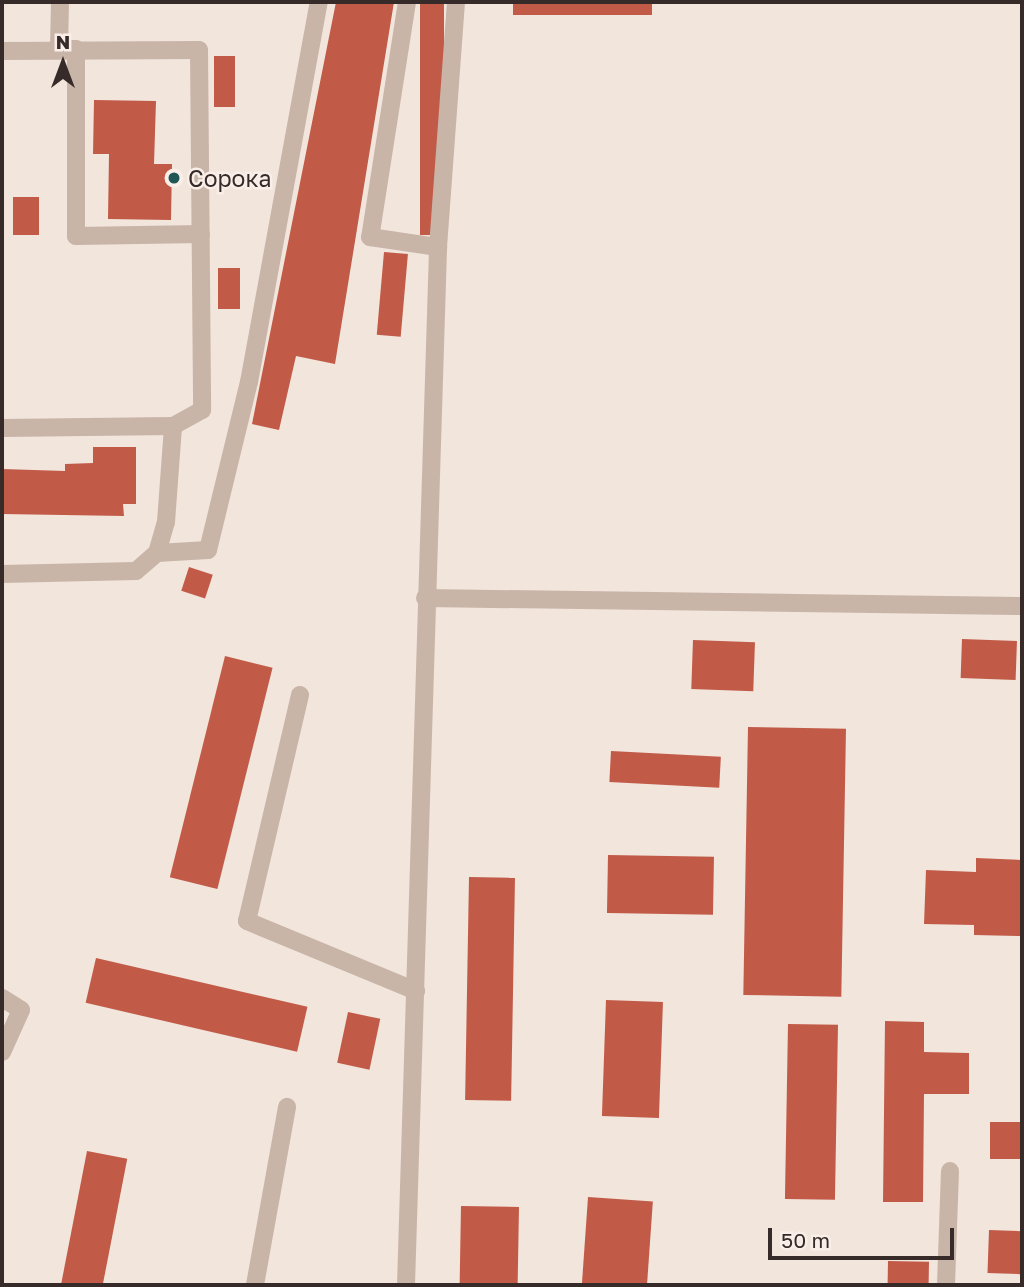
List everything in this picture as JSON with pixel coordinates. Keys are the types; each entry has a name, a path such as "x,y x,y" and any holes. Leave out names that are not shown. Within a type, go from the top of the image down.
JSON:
{"street":[{"path":"60,2 68,49 76,236 201,234"},
{"path":"157,553 208,550 249,382 319,2"},
{"path":"407,2 370,237 438,247"},
{"path":"406,1285 425,598 438,247 456,2"},
{"path":"2,51 199,50 202,410 173,426 2,428"},
{"path":"2,575 136,570 157,553 166,522 173,426"},
{"path":"425,598 1022,606"},
{"path":"300,695 247,921 416,991"},
{"path":"2,998 21,1010 2,1052"},
{"path":"255,1285 287,1107"},
{"path":"946,1285 950,1171"}],"building":[{"path":"336,2 394,2 335,364 296,356 279,430 252,424"},
{"path":"420,2 444,2 444,235 420,235"},
{"path":"513,2 652,2 652,15 513,15"},
{"path":"214,56 235,56 235,107 214,107"},
{"path":"94,100 156,101 154,164 172,164 171,220 108,219 109,154 93,154"},
{"path":"13,197 39,197 39,235 13,235"},
{"path":"384,252 408,254 401,337 377,335"},
{"path":"218,268 240,268 240,309 218,309"},
{"path":"93,447 136,447 136,504 123,504 124,516 2,514 2,469 65,471 65,464 93,463"},
{"path":"189,567 213,575 205,599 181,591"},
{"path":"962,639 1017,641 1016,680 961,678"},
{"path":"693,640 755,642 753,691 691,689"},
{"path":"225,656 273,668 217,889 170,877"},
{"path":"748,727 846,729 841,997 743,995"},
{"path":"611,751 721,757 719,788 609,782"},
{"path":"608,855 714,857 713,915 607,913"},
{"path":"976,858 1022,860 1022,936 974,935 974,925 924,924 926,870 976,872"},
{"path":"469,877 515,878 511,1101 465,1100"},
{"path":"96,958 307,1007 297,1052 86,1003"},
{"path":"606,1000 663,1002 659,1118 602,1116"},
{"path":"348,1012 380,1019 369,1070 337,1063"},
{"path":"885,1021 924,1022 924,1052 969,1053 969,1094 924,1094 923,1202 883,1202"},
{"path":"788,1024 838,1025 835,1200 785,1199"},
{"path":"990,1122 1022,1122 1022,1159 990,1159"},
{"path":"87,1151 127,1159 103,1285 61,1285"},
{"path":"588,1197 653,1202 647,1285 582,1285"},
{"path":"461,1206 519,1207 518,1285 460,1285"},
{"path":"989,1230 1022,1231 1020,1274 987,1273"},
{"path":"888,1261 929,1262 929,1285 888,1285"}],"place":[{"name":"Сорока","path":"174,178"}]}
